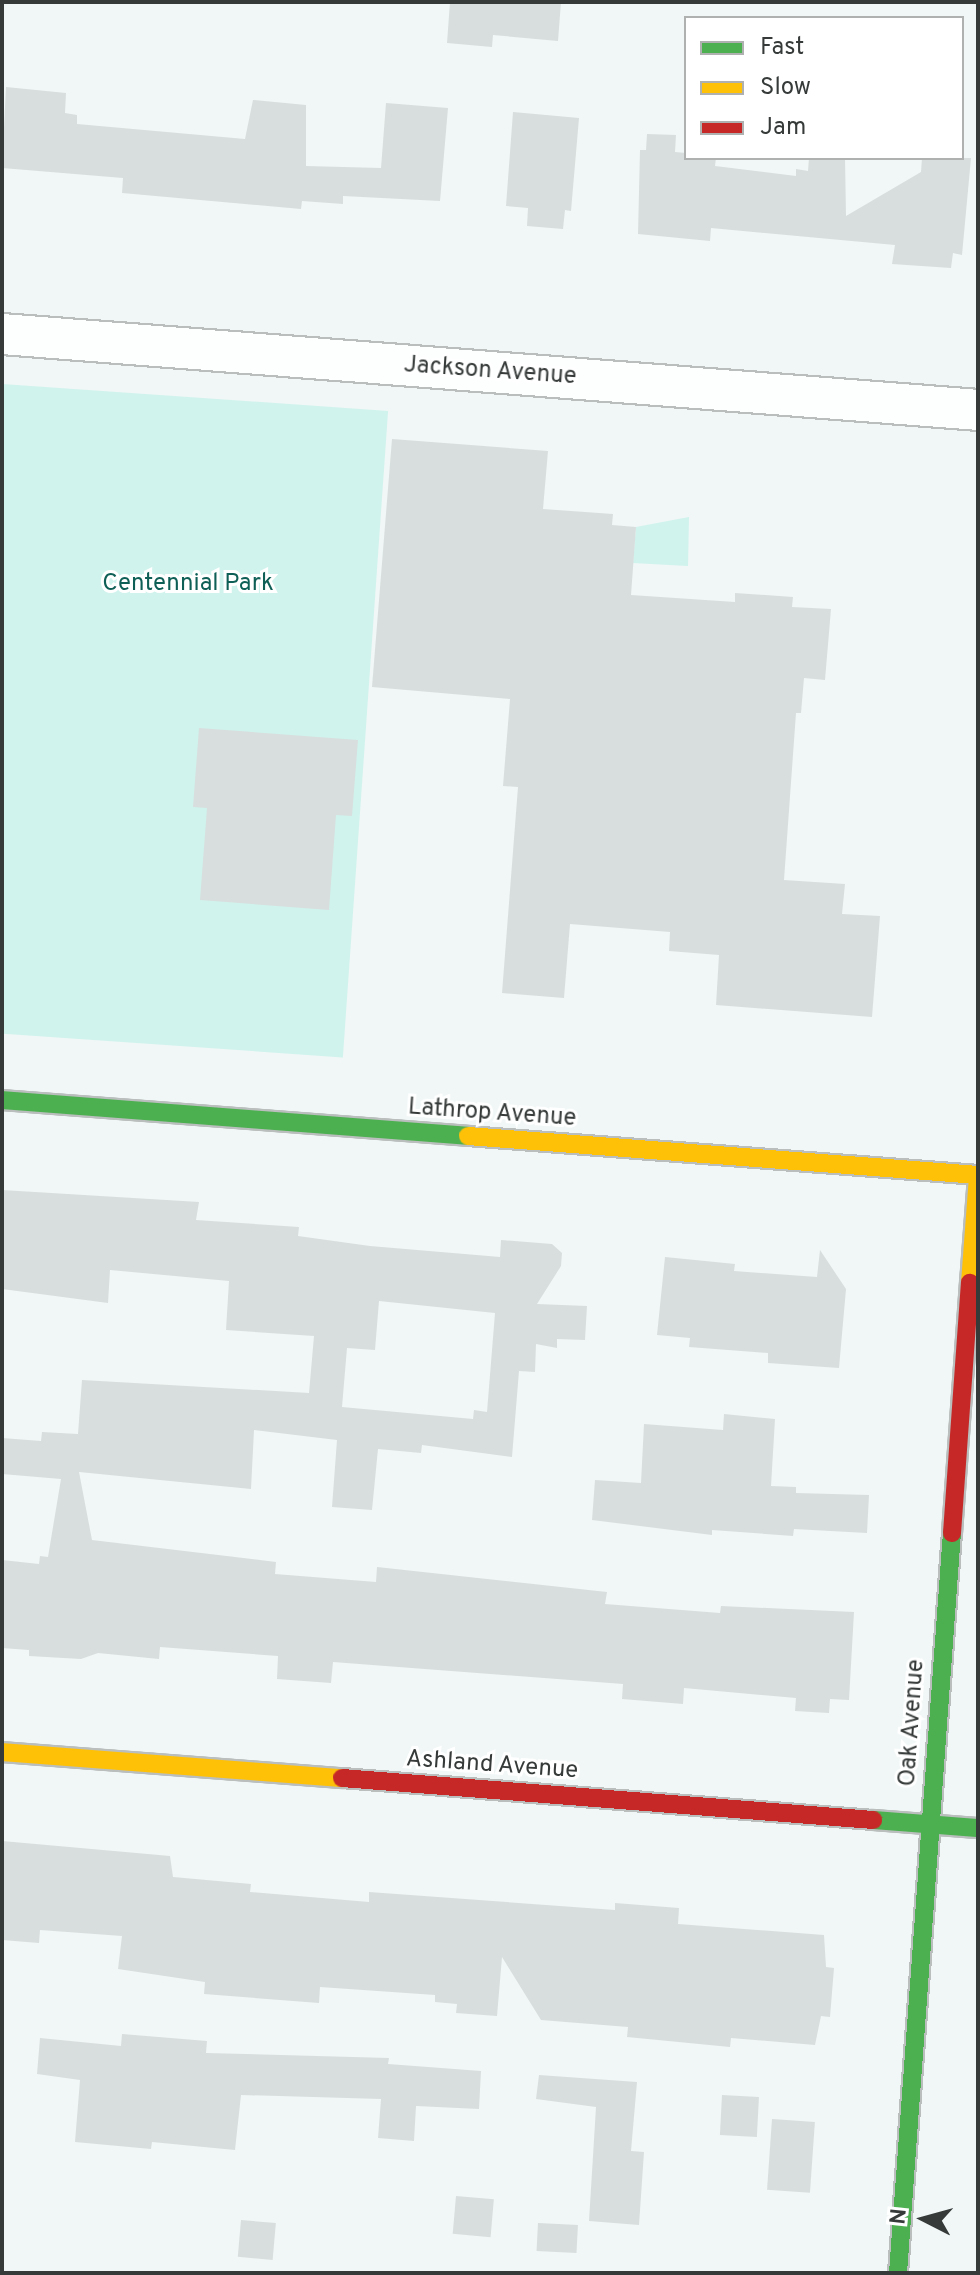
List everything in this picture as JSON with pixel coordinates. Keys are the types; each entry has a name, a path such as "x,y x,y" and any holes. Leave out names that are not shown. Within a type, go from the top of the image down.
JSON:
{"street":[{"name":"Jackson Avenue","path":"2,334 978,410"},
{"name":"Lathrop Avenue","path":"2,1100 978,1176"},
{"name":"Oak Avenue","path":"898,2273 978,1176"},
{"name":"Ashland Avenue","path":"2,1752 978,1828"}],"green space":[{"name":"Centennial Park","path":"2,384 388,411 343,1057 2,1034"},
{"path":"689,517 688,566 633,563 636,527"}],"building":[{"path":"450,2 561,2 558,41 493,35 492,47 447,43"},
{"path":"6,87 66,93 65,113 77,115 77,124 245,139 253,100 306,105 306,166 381,168 386,103 448,108 440,201 343,196 343,204 302,201 301,209 122,193 123,178 2,168"},
{"path":"513,112 579,118 571,211 565,210 563,229 527,226 528,208 506,206"},
{"path":"647,134 676,135 675,152 684,153 684,160 716,160 715,166 796,176 796,169 808,171 809,160 845,160 846,216 921,172 922,160 971,158 962,255 953,253 951,268 892,264 895,245 711,228 710,241 638,234 640,150 646,150"},
{"path":"392,439 548,451 543,509 613,514 612,525 636,527 631,595 735,602 735,593 793,597 792,607 831,609 825,680 804,678 801,713 796,713 784,880 845,884 842,914 880,916 872,1017 716,1005 719,955 669,951 670,932 570,924 564,998 502,993 518,787 503,786 510,699 372,687"},
{"path":"199,728 358,740 352,816 336,815 329,910 200,900 207,808 193,807"},
{"path":"2,1190 199,1202 196,1220 299,1227 298,1236 370,1246 500,1257 501,1240 552,1244 562,1253 561,1266 537,1304 587,1306 585,1340 557,1339 557,1348 536,1344 535,1372 519,1371 512,1457 422,1445 421,1453 378,1449 372,1510 332,1507 337,1440 254,1430 251,1489 79,1472 92,1540 276,1562 275,1574 376,1582 377,1567 607,1592 605,1604 720,1613 721,1606 854,1612 849,1700 830,1699 829,1713 795,1711 796,1698 684,1688 683,1704 622,1699 623,1684 333,1662 331,1683 277,1679 278,1656 160,1647 159,1659 98,1653 81,1659 29,1656 29,1650 2,1648 2,1560 39,1564 40,1556 48,1557 61,1479 2,1474 2,1438 41,1441 42,1432 78,1434 82,1380 309,1393 314,1336 226,1330 229,1281 110,1270 108,1303 2,1289","holes":["379,1301 495,1313 487,1412 474,1410 473,1419 342,1407 347,1348 375,1350"]},
{"path":"820,1250 846,1289 839,1368 768,1363 768,1353 689,1347 690,1338 657,1335 665,1257 735,1264 734,1271 817,1277"},
{"path":"724,1414 775,1419 771,1486 796,1487 796,1493 869,1495 867,1533 794,1529 793,1536 712,1530 712,1535 592,1520 595,1480 641,1483 644,1424 723,1430"},
{"path":"2,1841 170,1856 173,1877 251,1884 250,1892 369,1902 369,1892 615,1910 615,1903 679,1908 678,1924 824,1935 826,1967 834,1968 830,2017 821,2016 815,2045 731,2038 730,2047 627,2037 628,2027 541,2020 502,1957 497,2016 456,2013 457,2004 435,2002 435,1995 320,1987 319,2003 204,1994 205,1982 118,1969 122,1936 40,1930 39,1943 2,1940"},
{"path":"122,2034 207,2041 206,2053 389,2058 388,2064 481,2071 479,2109 416,2106 414,2141 378,2138 381,2099 241,2095 235,2150 152,2142 151,2149 75,2142 80,2080 37,2074 40,2038 121,2046"},
{"path":"539,2075 637,2082 631,2151 644,2152 639,2225 589,2221 596,2107 536,2099"},
{"path":"722,2095 759,2097 757,2137 720,2135"},
{"path":"772,2119 815,2122 810,2193 767,2190"},
{"path":"456,2196 494,2199 491,2237 453,2234"},
{"path":"241,2220 276,2223 273,2260 238,2257"},
{"path":"538,2223 578,2225 576,2253 537,2251"}],"traffic: fast":[{"path":"2,1100 468,1136"},
{"path":"898,2273 952,1533"},
{"path":"873,1820 978,1828"}],"traffic: slow":[{"path":"468,1136 978,1175"},
{"path":"970,1283 978,1177"},
{"path":"2,1752 342,1778"}],"traffic: jam":[{"path":"952,1533 970,1283"},
{"path":"342,1778 873,1820"}]}
